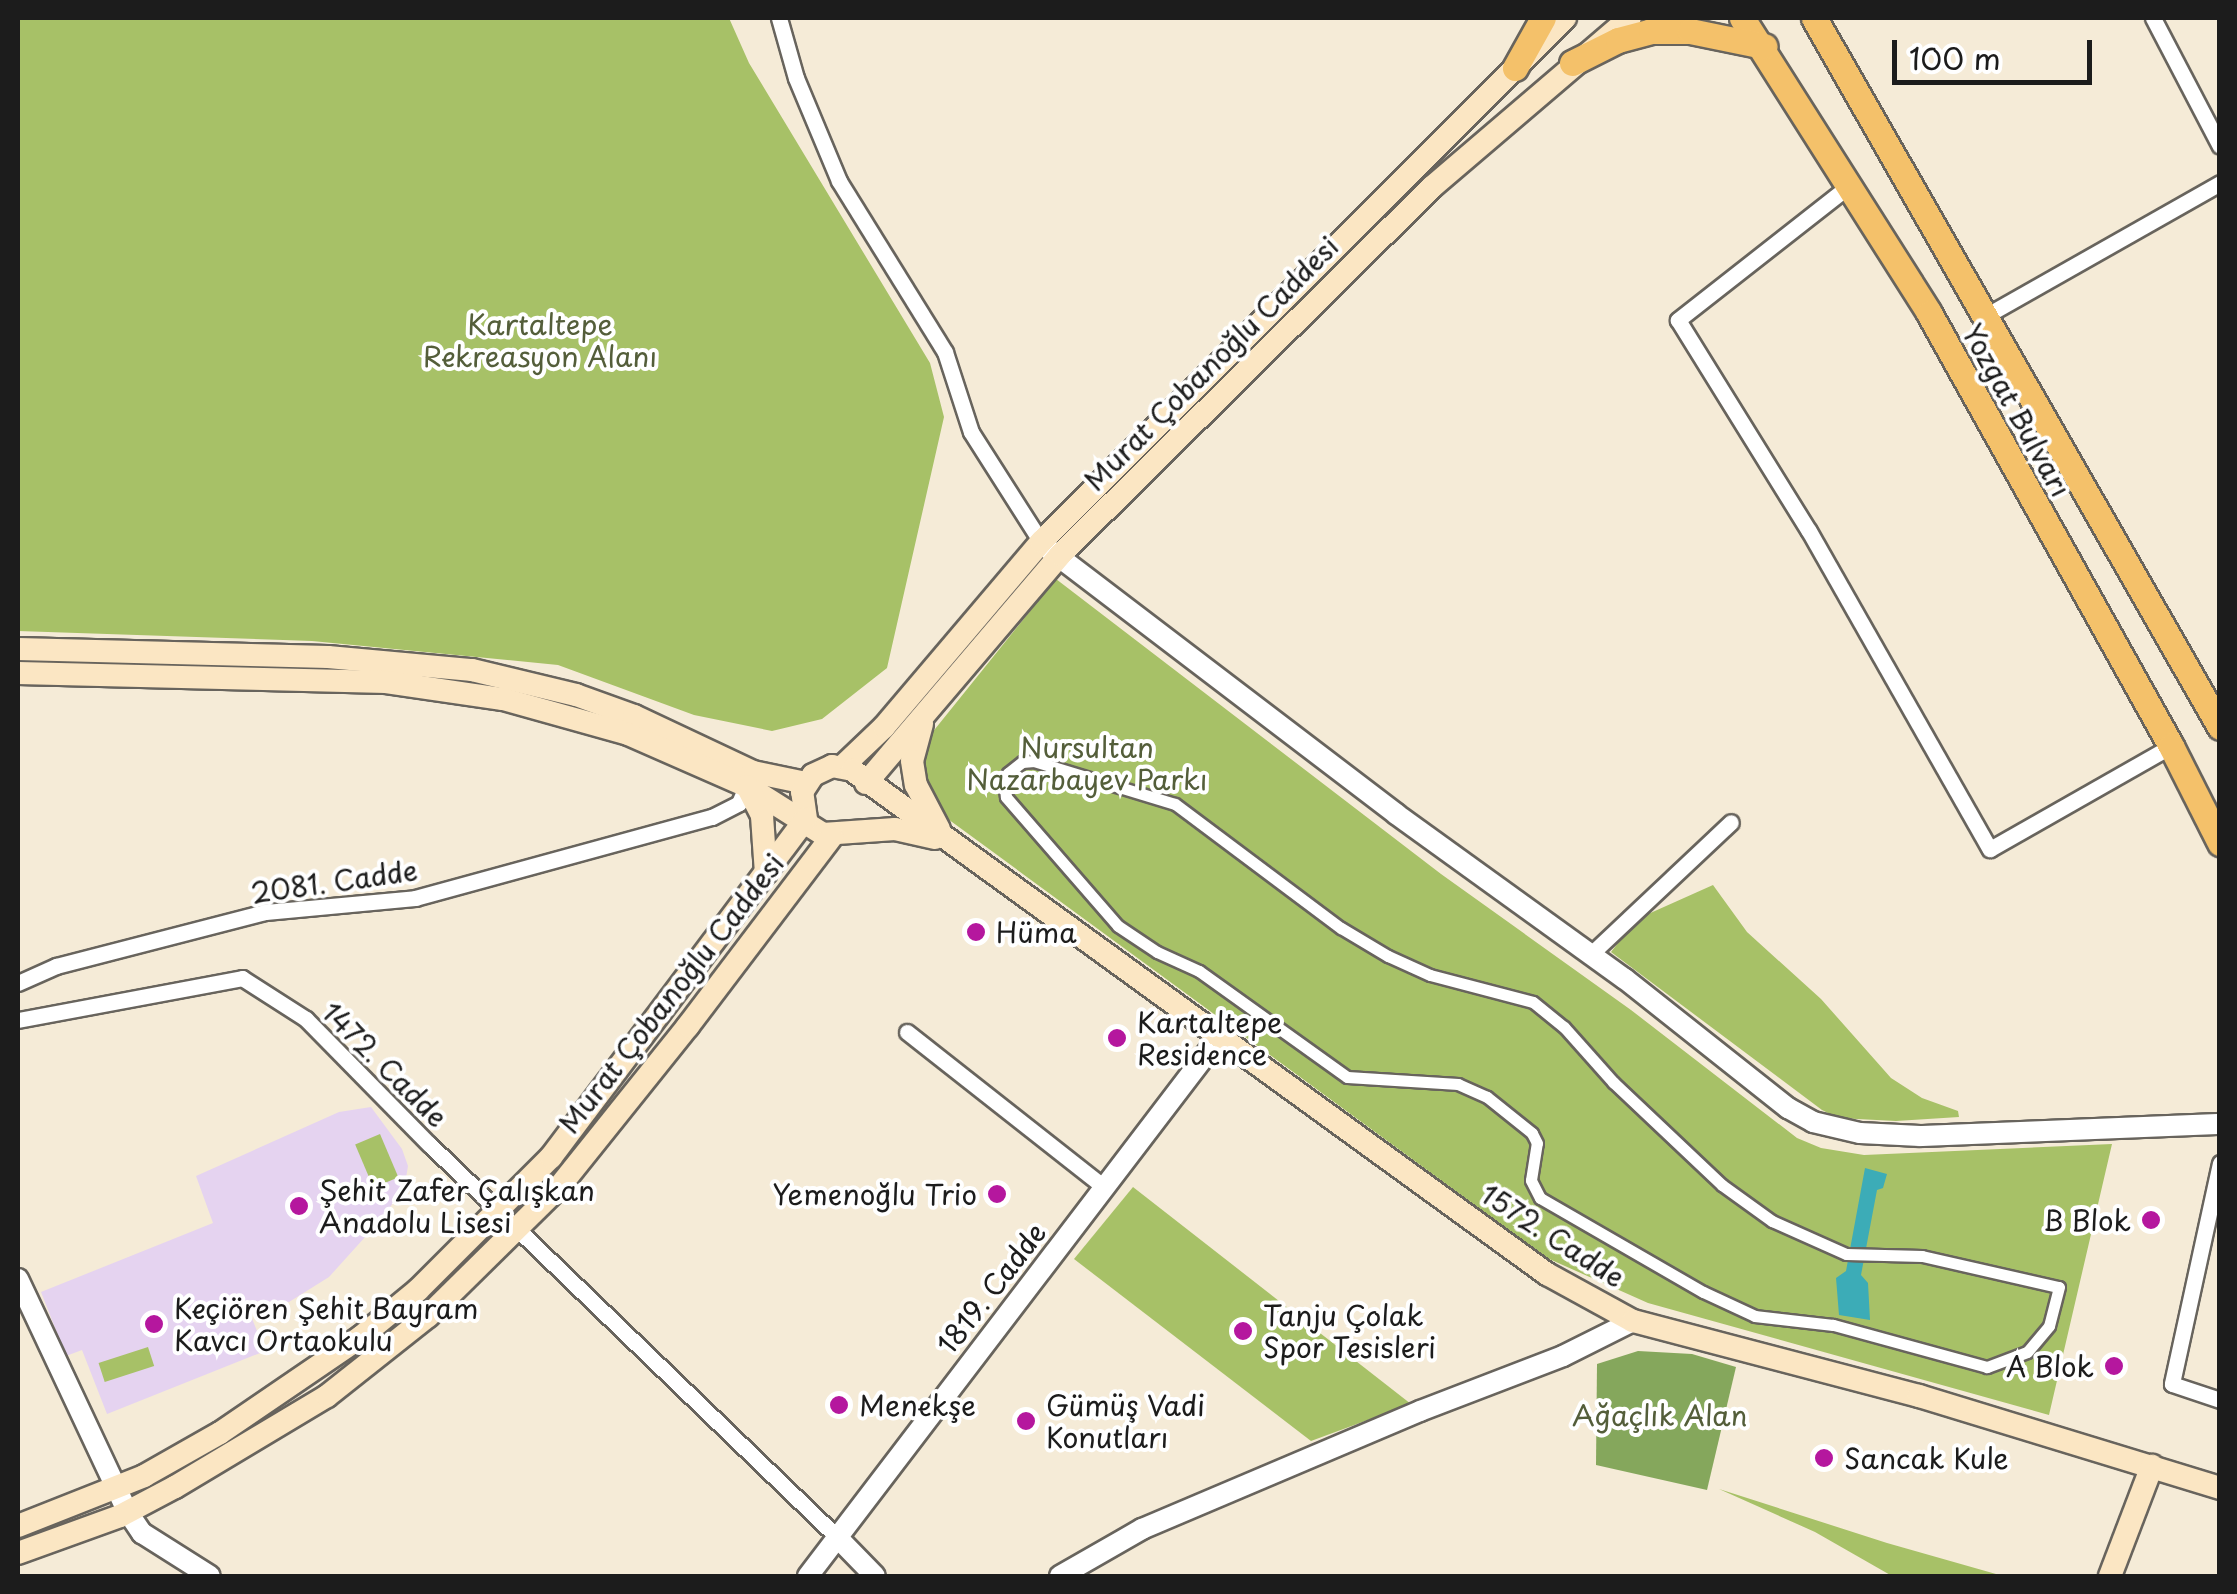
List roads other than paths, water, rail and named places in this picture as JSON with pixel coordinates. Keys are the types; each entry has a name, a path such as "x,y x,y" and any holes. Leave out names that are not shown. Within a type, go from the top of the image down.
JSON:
{"main road":[{"path":"1515,68 1543,18"},
{"name":"Murat Çobanoğlu Caddesi","path":"842,767 1565,18"},
{"name":"Murat Çobanoğlu Caddesi","path":"866,783 926,714 1049,550 1432,188 1572,63 1630,18"},
{"name":"Yozgat Bulvarı","path":"1742,18 1764,46 1929,313 2171,746 2220,843"},
{"name":"Yozgat Bulvarı","path":"1814,18 2220,727"},
{"path":"1572,63 1618,40 1651,31 1690,31 1764,46"},
{"path":"18,649 328,658 472,670 576,695 634,716 750,779 806,819 815,830 838,836 895,829 948,840"},
{"path":"18,673 386,682 442,689 570,715 750,779 806,782"},
{"path":"926,714 912,761 916,785 948,840"},
{"path":"806,819 801,802 806,782 822,769 842,767 866,783 870,793 868,815 838,836"},
{"path":"750,779 762,816 766,874"},
{"name":"1572. Cadde","path":"866,783 1547,1274 1633,1320 1825,1369 2220,1488"},
{"name":"Murat Çobanoğlu Caddesi","path":"18,1526 116,1487 220,1433 362,1336 418,1290 500,1210 588,1111 806,819"},
{"name":"Murat Çobanoğlu Caddesi","path":"18,1553 128,1512 328,1396 428,1316 520,1230 838,836"},
{"path":"2110,1576 2152,1466"}],"street":[{"path":"779,18 796,78 839,182 945,352 971,432 1049,550 1591,954 1788,1108 1836,1130 1920,1136 2220,1124"},
{"path":"2154,18 2220,146"},
{"path":"1987,315 2220,183"},
{"path":"1850,185 1678,320 1809,531 1990,849 2171,746"},
{"path":"1034,760 1175,804 1341,928 1388,956 1430,975 1533,1002 1564,1027 1613,1082 1742,1202 1810,1240 1846,1254 1868,1256 1922,1256 2059,1287 2057,1304 2049,1326 2027,1352 1987,1367 1833,1324 1755,1316 1713,1298 1540,1198 1530,1180 1538,1143 1532,1133 1487,1097 1458,1084 1348,1077 1199,971 1136,940 1118,926 1013,807 1004,789 1008,773 1034,760"},
{"name":"2081. Cadde","path":"18,983 56,966 265,912 415,898 712,817 739,803 750,779"},
{"path":"1591,954 1730,822"},
{"name":"1472. Cadde","path":"18,1020 242,978 306,1018 837,1536"},
{"path":"906,1032 1104,1187"},
{"name":"1819. Cadde","path":"808,1576 1220,1036"},
{"path":"2220,1164 2172,1384 2220,1400"},
{"path":"18,1279 128,1512 142,1533 210,1576"},
{"path":"1060,1576 1142,1528 1420,1411 1563,1356 1633,1320"},
{"path":"837,1536 875,1576"}],"water":[{"path":"1865,1168 1887,1174 1883,1188 1877,1190 1861,1275 1868,1283 1870,1320 1839,1315 1836,1278 1846,1271"}],"place":[{"name":"Hüma","path":"976,932"},
{"name":"Kartaltepe Residence","path":"1117,1038"},
{"name":"Yemenoğlu Trio","path":"997,1194"},
{"name":"Şehit Zafer Çalışkan Anadolu Lisesi","path":"299,1206"},
{"name":"B Blok","path":"2151,1220"},
{"name":"Keçiören Şehit Bayram Kavcı Ortaokulu","path":"154,1324"},
{"name":"Tanju Çolak Spor Tesisleri","path":"1243,1331"},
{"name":"A Blok","path":"2114,1366"},
{"name":"Menekşe","path":"839,1405"},
{"name":"Gümüş Vadi Konutları","path":"1026,1421"},
{"name":"Sancak Kule","path":"1824,1458"}],"park label":[{"name":"Kartaltepe Rekreasyon Alanı","path":"540,340"},
{"name":"Nursultan Nazarbayev Parkı","path":"1087,763"},
{"name":"Ağaçlık Alan","path":"1660,1415"}]}
